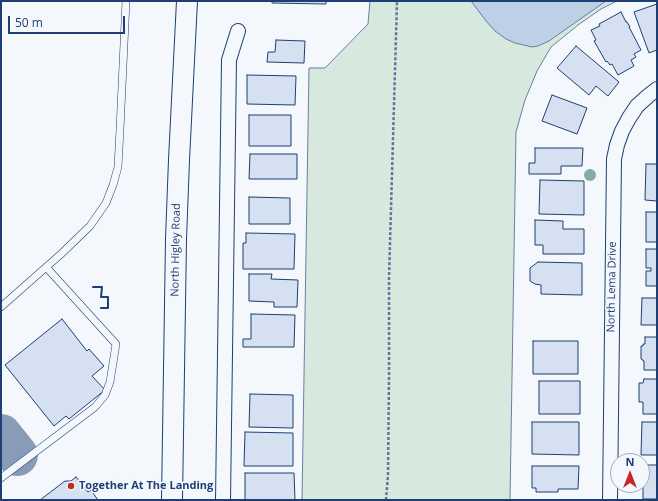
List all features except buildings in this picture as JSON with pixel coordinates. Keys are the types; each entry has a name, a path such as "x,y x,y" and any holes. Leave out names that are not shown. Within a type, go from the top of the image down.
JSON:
{"main road":[{"name":"North Higley Road","path":"172,500 176,240 187,1"}],"street":[{"path":"223,500 229,60 238,31"},
{"name":"North Lema Drive","path":"610,500 614,159 622,131 629,118 637,106 657,89"}],"lane":[{"path":"1,307 90,226 106,203 114,185 118,167 119,152 126,1"},
{"path":"1,478 95,407 105,395 110,382 116,344 46,267"}],"path":[{"path":"386,500 388,475 389,278 397,1"}],"shaded area":[{"path":"370,1 617,1 601,9 578,25 551,47 537,71 525,100 516,132 510,500 302,500 309,68 325,68 368,24"}],"water":[{"path":"471,1 606,1 549,41 532,47 515,43 506,39 495,31"}],"taxiway":[{"path":"1,435 17,455"}],"wall":[{"path":"93,287 102,287 101,297 108,297 108,308 101,308"}],"place":[{"name":"Together At The Landing","path":"71,486"}]}
